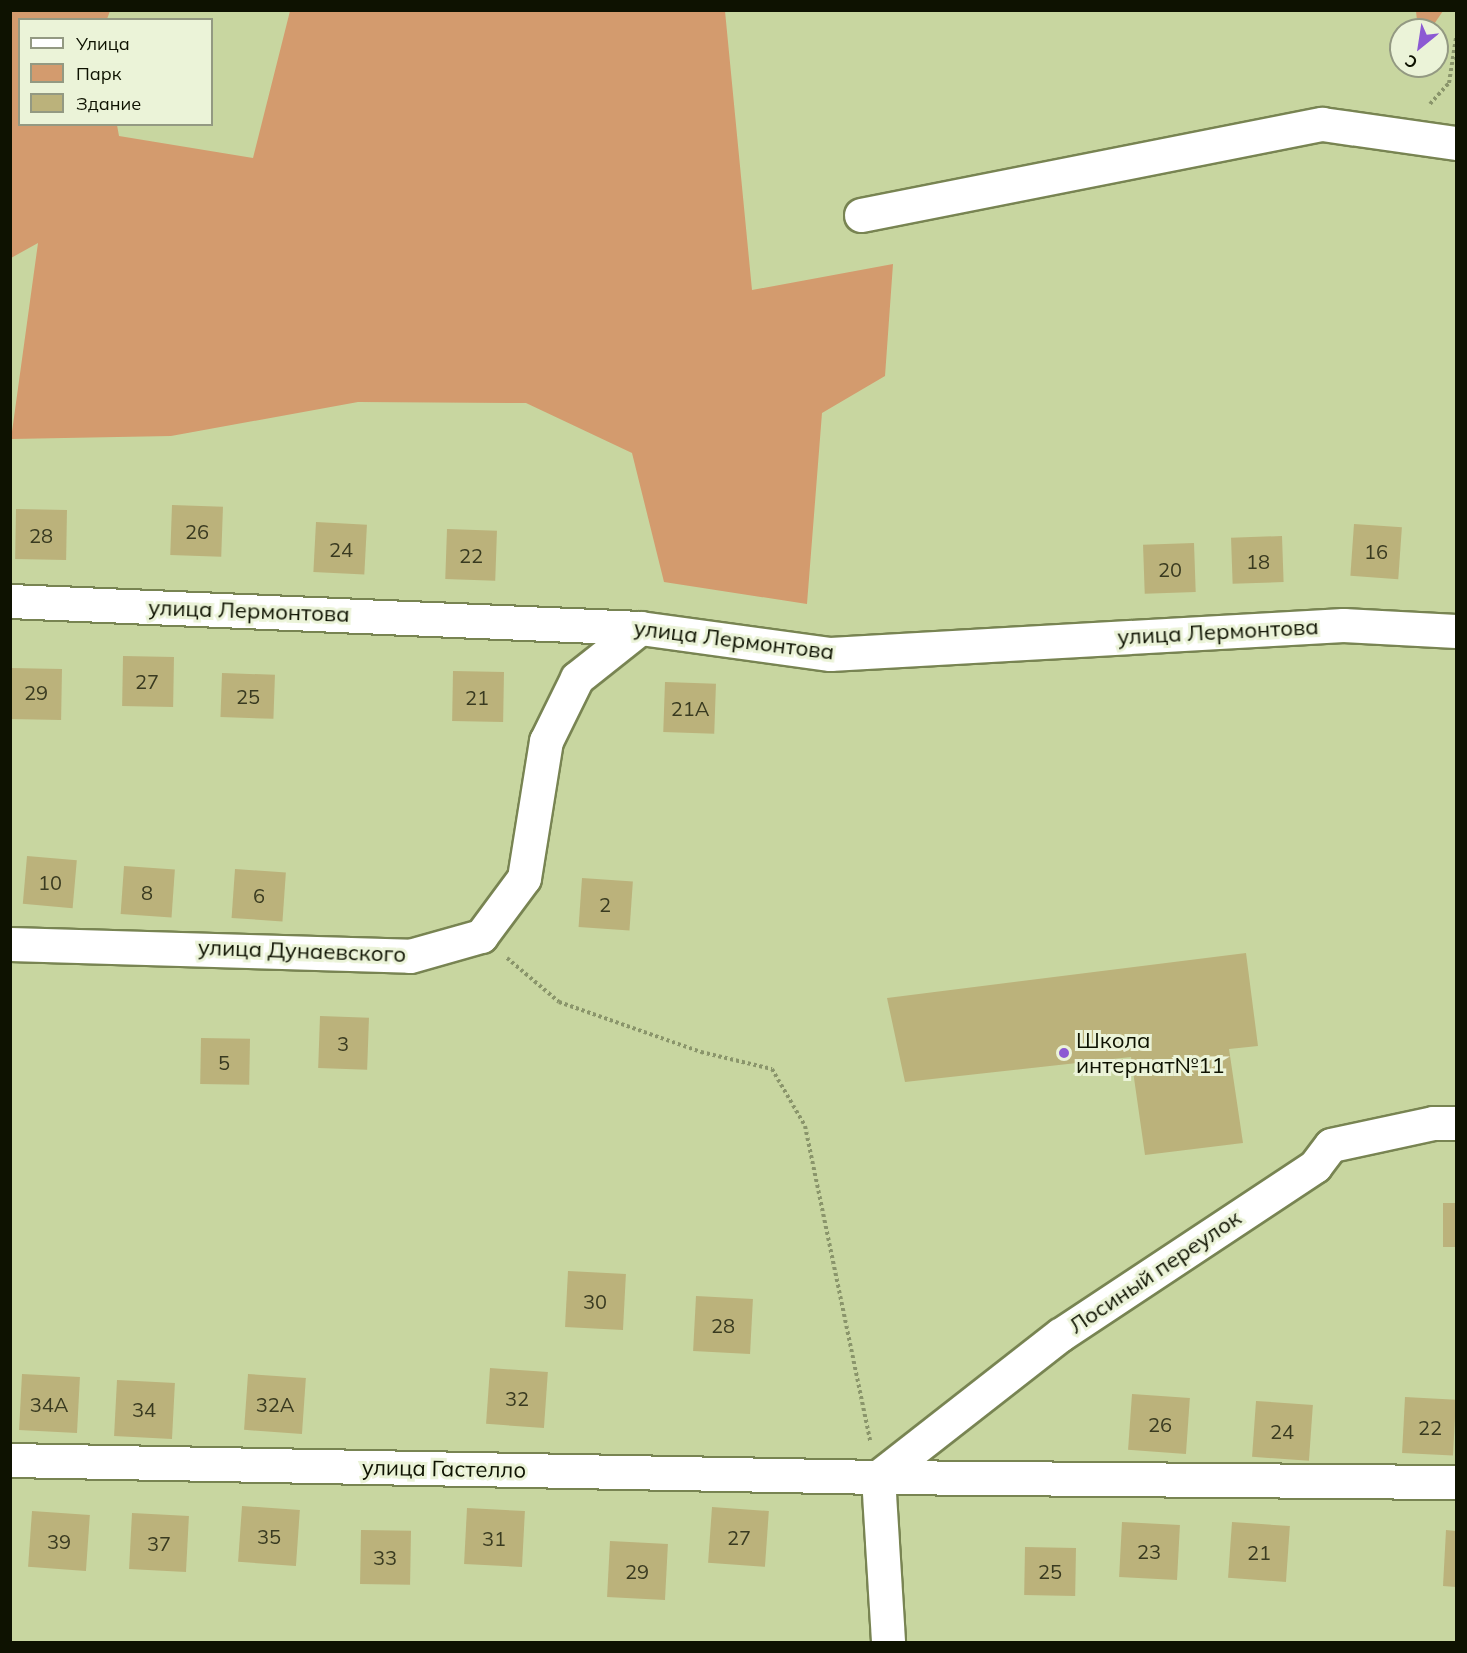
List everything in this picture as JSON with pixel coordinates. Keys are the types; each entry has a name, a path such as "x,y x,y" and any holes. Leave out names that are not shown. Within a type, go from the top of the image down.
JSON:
{"street":[{"path":"861,215 1322,124 1454,143"},
{"name":"улица Лермонтова","path":"10,601 640,628 830,654 1343,625 1456,631"},
{"path":"481,936 524,879 546,741 577,678 640,628"},
{"name":"улица Дунаевского","path":"10,944 410,956 481,936"},
{"name":"Лосиный переулок","path":"878,1477 1060,1335 1315,1166 1331,1145 1433,1123 1456,1123"},
{"name":"улица Гастелло","path":"10,1460 878,1477 1456,1482"},
{"path":"878,1477 888,1642"}],"path":[{"path":"1454,143 1423,119 1426,108 1449,83 1456,38"},
{"path":"481,936 559,1002 701,1052 772,1069 805,1126 878,1477"}],"green space":[{"path":"1416,10 1443,11 1438,18 1417,18"},
{"path":"11,11 110,11 107,18 18,18 18,126 117,126 119,136 253,158 290,11 725,11 752,290 893,264 885,376 822,413 807,604 664,582 632,453 526,403 358,402 171,436 11,439 38,243 11,258"}],"building":[{"path":"172,505 223,507 221,557 170,555"},
{"path":"16,509 67,510 66,560 15,559"},
{"path":"316,522 367,525 364,575 313,572"},
{"path":"1354,524 1402,527 1398,579 1350,576"},
{"path":"447,529 497,531 495,581 445,579"},
{"path":"1282,536 1284,582 1233,584 1231,538"},
{"path":"1194,543 1196,592 1145,594 1143,545"},
{"path":"123,656 174,657 173,707 122,706"},
{"path":"11,668 62,669 61,720 10,719"},
{"path":"453,671 504,672 503,722 452,721"},
{"path":"222,673 275,675 273,719 220,717"},
{"path":"665,682 716,684 714,734 663,732"},
{"path":"27,856 77,860 73,908 23,904"},
{"path":"124,866 175,870 172,917 121,914"},
{"path":"235,869 286,873 282,921 232,918"},
{"path":"582,878 633,882 629,930 579,927"},
{"name":"Школа интернат№11","path":"1246,953 1258,1046 1229,1049 1243,1143 1145,1155 1131,1057 905,1082 887,998"},
{"path":"320,1016 369,1018 367,1070 318,1068"},
{"path":"201,1038 250,1039 249,1085 200,1084"},
{"path":"1443,1203 1456,1203 1456,1247 1443,1247"},
{"path":"568,1271 626,1274 623,1330 565,1327"},
{"path":"696,1296 753,1299 750,1354 693,1351"},
{"path":"490,1368 548,1372 544,1428 486,1424"},
{"path":"22,1374 80,1377 77,1433 19,1430"},
{"path":"248,1374 306,1378 302,1434 244,1430"},
{"path":"117,1380 175,1383 172,1439 114,1436"},
{"path":"1132,1394 1190,1398 1186,1454 1128,1450"},
{"path":"1405,1397 1456,1400 1453,1456 1402,1453"},
{"path":"1256,1401 1313,1405 1309,1461 1252,1457"},
{"path":"242,1506 300,1510 296,1566 238,1562"},
{"path":"712,1507 769,1511 765,1567 708,1563"},
{"path":"467,1508 525,1511 522,1567 464,1564"},
{"path":"32,1511 90,1515 86,1571 28,1567"},
{"path":"132,1513 189,1516 186,1572 129,1569"},
{"path":"1122,1522 1180,1525 1177,1580 1119,1577"},
{"path":"1232,1522 1290,1526 1286,1582 1228,1578"},
{"path":"361,1530 411,1531 410,1585 360,1584"},
{"path":"1446,1530 1456,1531 1456,1587 1443,1586"},
{"path":"610,1541 668,1544 665,1600 607,1597"},
{"path":"1025,1547 1076,1548 1075,1596 1024,1595"}],"place":[{"name":"Школа интернат№11","path":"1064,1053"}]}
